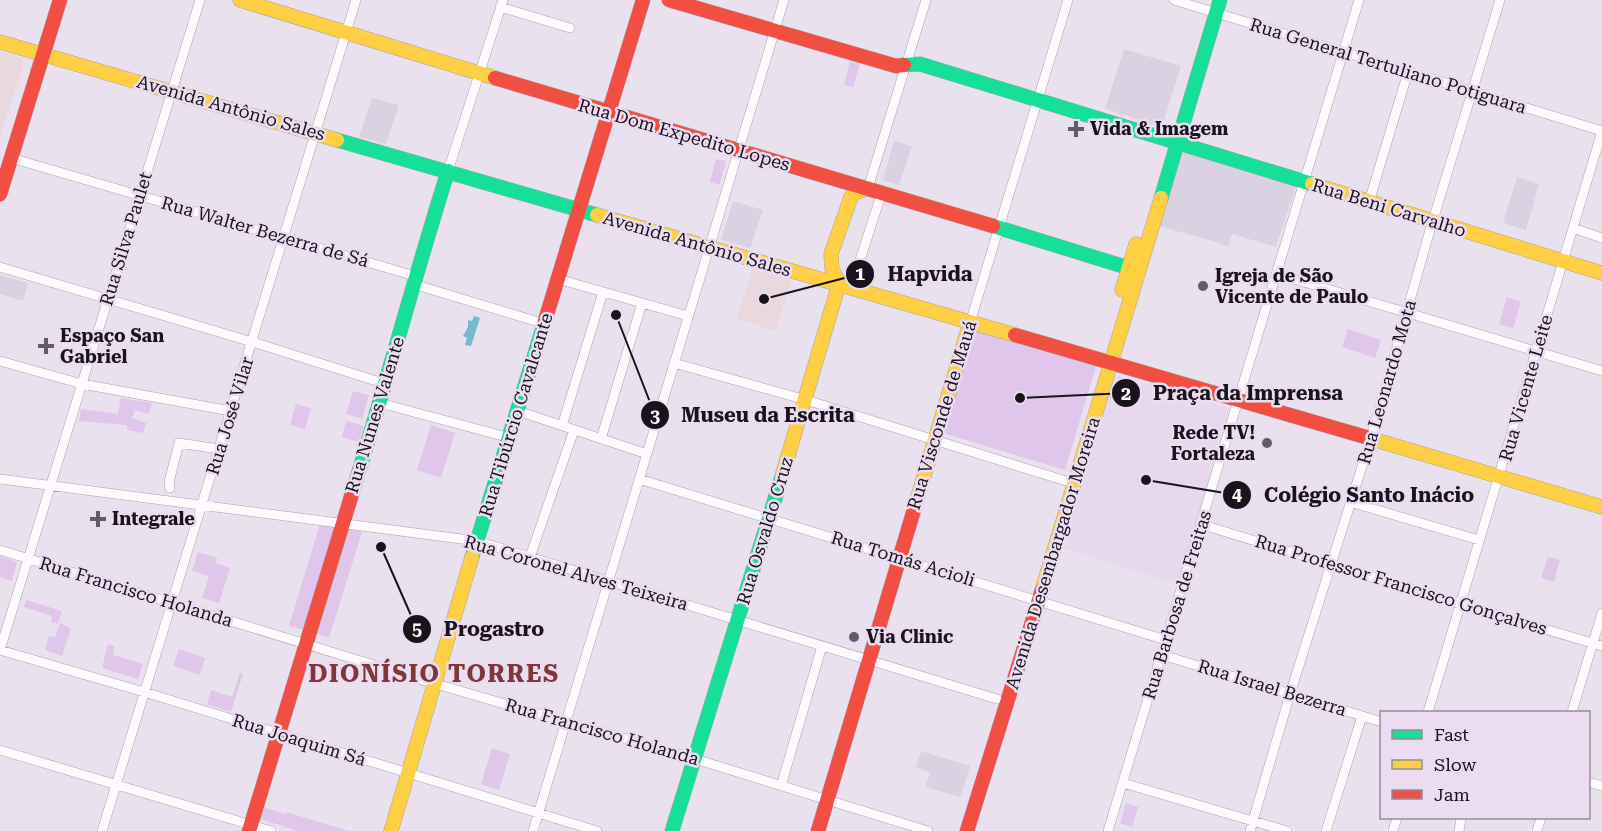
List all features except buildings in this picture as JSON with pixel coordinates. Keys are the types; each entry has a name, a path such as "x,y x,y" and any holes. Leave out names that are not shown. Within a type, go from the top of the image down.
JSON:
{"main road":[{"path":"39,53 49,0"},
{"path":"0,194 6,161 39,53 60,0"},
{"name":"Rua Dom Expedito Lopes","path":"240,0 1128,268"},
{"name":"Rua Tibúrcio Cavalcante","path":"391,831 477,541 519,411 643,0"},
{"name":"Rua Beni Carvalho","path":"669,0 896,66 920,64 1602,273"},
{"name":"Avenida Desembargador Moreira","path":"958,831 997,699 1034,599 1213,6"},
{"name":"Avenida Antônio Sales","path":"0,42 1107,361 1602,507"},
{"name":"Avenida Desembargador Moreira","path":"967,831 1066,481 1107,361 1128,268 1172,141"},
{"name":"Rua Nunes Valente","path":"250,828 386,384 414,280 448,171"},
{"path":"845,286 832,269 831,254 851,197 855,193 875,190"},
{"name":"Rua Osvaldo Cruz","path":"672,831 806,400 845,286"},
{"name":"Rua Visconde de Mauá","path":"818,831 970,323"}],"street":[{"name":"Rua Silva Paulet","path":"0,650 200,0"},
{"name":"Rua José Vilar","path":"102,831 356,0"},
{"path":"533,831 784,0"},
{"name":"Rua Osvaldo Cruz","path":"845,286 875,190 906,66 926,0"},
{"name":"Rua Visconde de Mauá","path":"970,323 1068,0"},
{"name":"Rua General Tertuliano Potiguara","path":"1174,0 1213,6 1344,52 1602,131"},
{"name":"Rua Barbosa de Freitas","path":"1108,831 1359,0"},
{"name":"Rua Leonardo Mota","path":"1251,826 1371,438 1500,0"},
{"path":"501,4 570,28"},
{"name":"Rua Nunes Valente","path":"448,171 501,4"},
{"path":"1369,202 1408,72"},
{"name":"Rua Vicente Leite","path":"1428,711 1602,131"},
{"name":"Rua Walter Bezerra de Sá","path":"6,161 139,195 283,236 545,324"},
{"path":"1592,164 1602,168"},
{"path":"1573,228 1602,238"},
{"path":"0,267 386,384"},
{"path":"1277,274 1602,371"},
{"path":"558,279 688,316"},
{"path":"562,426 603,292"},
{"path":"601,439 642,303"},
{"path":"0,361 82,384 231,411"},
{"path":"674,363 806,400 1066,481"},
{"path":"380,403 510,438"},
{"path":"519,411 647,454"},
{"path":"530,557 574,430"},
{"path":"170,488 169,482 179,443 219,449"},
{"name":"Rua Coronel Alves Teixeira","path":"0,479 477,541 997,699"},
{"name":"Rua Tomás Acioli","path":"639,479 1166,640"},
{"path":"1350,502 1479,540"},
{"name":"Rua Professor Francisco Gonçalves","path":"1200,524 1598,645"},
{"name":"Rua Francisco Holanda","path":"0,550 436,684 695,759 928,831"},
{"path":"1572,711 1598,645 1602,613"},
{"path":"781,786 822,646"},
{"name":"Rua Joaquim Sá","path":"0,650 597,831"},
{"name":"Rua Israel Bezerra","path":"1162,655 1380,721"},
{"path":"1326,831 1362,716"},
{"path":"0,750 250,828 271,831"},
{"path":"1123,783 1251,826 1287,831"}],"shaded area":[{"path":"1124,49 1181,66 1163,123 1158,126 1105,109"},
{"path":"0,51 22,58 24,61 0,137"},
{"path":"850,61 860,64 853,87 844,85"},
{"path":"372,98 399,105 386,144 359,137"},
{"path":"894,141 912,146 899,185 883,180"},
{"path":"1186,151 1296,187 1276,247 1232,234 1228,247 1159,226 1180,155"},
{"path":"716,159 726,161 720,185 710,182"},
{"path":"1517,177 1539,184 1526,230 1503,223"},
{"path":"733,201 763,210 750,248 721,240"},
{"path":"753,268 791,280 776,331 737,319"},
{"path":"0,275 28,283 23,301 0,294"},
{"path":"1507,297 1521,302 1513,328 1499,324"},
{"path":"975,327 1097,363 1065,470 943,433"},
{"path":"1348,329 1381,340 1375,358 1342,347"},
{"path":"1118,376 1225,407 1229,412 1177,584 1062,548 1114,378"},
{"path":"353,391 369,395 362,419 346,414"},
{"path":"121,398 152,403 149,414 135,410 132,418 146,423 143,433 127,430 127,425 79,421 81,409 118,414"},
{"path":"296,404 311,408 305,429 290,425"},
{"path":"346,421 364,426 359,442 342,437"},
{"path":"431,425 455,433 441,478 417,470"},
{"path":"320,524 336,525 304,630 289,626"},
{"path":"347,528 362,532 329,638 315,633"},
{"path":"198,552 217,558 216,563 230,568 219,603 202,598 209,576 192,571"},
{"path":"0,556 17,562 12,581 0,577"},
{"path":"1548,557 1560,560 1554,582 1541,578"},
{"path":"26,600 62,611 58,624 51,622 52,616 24,607"},
{"path":"60,623 71,629 62,656 45,650 49,636 55,637"},
{"path":"108,644 115,646 113,655 143,664 138,679 102,668"},
{"path":"179,649 205,658 200,675 173,666"},
{"path":"240,673 243,674 231,712 207,704 211,690 232,697"},
{"path":"492,748 510,754 499,790 481,784"},
{"path":"921,751 970,766 960,797 925,787 930,772 916,768"},
{"path":"1126,803 1138,807 1132,827 1120,823"},
{"path":"264,807 349,831 298,831 260,819"}],"water":[{"path":"474,316 480,318 471,346 465,345 467,338 463,336 468,327 468,320 472,321"}],"traffic: fast":[{"path":"1161,198 1220,0"},
{"path":"904,65 920,64 1312,184"},
{"path":"337,140 597,215"},
{"path":"351,497 448,171"},
{"path":"993,226 1129,268"},
{"path":"472,557 544,324"},
{"path":"672,831 782,476"}],"traffic: slow":[{"path":"240,0 495,78"},
{"path":"0,42 337,140"},
{"path":"1312,184 1602,273"},
{"path":"782,476 839,284 832,269 831,254 851,197 868,188"},
{"path":"1042,590 1161,198"},
{"path":"597,215 1015,335"},
{"path":"1122,290 1136,244"},
{"path":"913,513 970,323"},
{"path":"1369,438 1602,507"},
{"path":"391,831 472,557"}],"traffic: jam":[{"path":"0,194 60,0"},
{"path":"544,324 643,0"},
{"path":"669,0 896,66 904,65"},
{"path":"495,78 993,226"},
{"path":"1015,335 1369,438"},
{"path":"249,831 351,497"},
{"path":"818,831 913,513"},
{"path":"967,831 1042,590"}],"place":[{"name":"Vida & Imagem","path":"1076,129"},
{"name":"Igreja de São Vicente de Paulo","path":"1203,286"},
{"name":"Hapvida","path":"764,299"},
{"name":"Museu da Escrita","path":"616,315"},
{"name":"Espaço San Gabriel","path":"46,346"},
{"name":"Praça da Imprensa","path":"1020,398"},
{"name":"Rede TV! Fortaleza","path":"1267,443"},
{"name":"Colégio Santo Inácio","path":"1146,480"},
{"name":"Integrale","path":"98,519"},
{"name":"Progastro","path":"381,547"},
{"name":"Via Clinic","path":"854,637"}],"district":[{"name":"DIONÍSIO TORRES","path":"434,674"}]}
